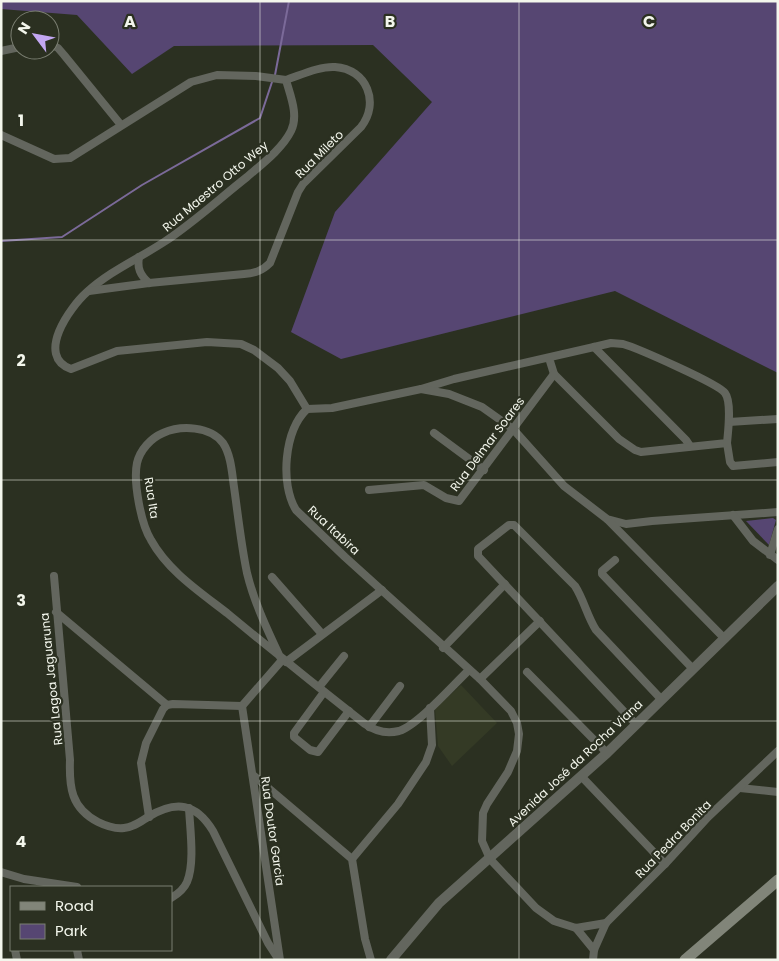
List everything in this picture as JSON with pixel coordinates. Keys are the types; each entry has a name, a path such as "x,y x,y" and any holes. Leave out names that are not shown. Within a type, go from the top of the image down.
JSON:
{"main road":[{"path":"684,960 778,880"}],"street":[{"path":"60,50 121,126"},
{"name":"Rua Mileto","path":"88,291 244,274 264,269 275,254 298,192 303,184 367,120 370,112 371,96 362,82 350,71 334,67 324,68 286,80"},
{"path":"1,135 54,159 70,158 190,82 201,78 217,75 238,75 286,80"},
{"name":"Rua Maestro Otto Wey","path":"286,80 295,117 291,132 284,142 258,167 199,216 162,244 120,268 88,291 65,318 56,342 56,358 71,369 117,350 207,342 241,344 260,353 278,368 290,381 307,409"},
{"path":"139,257 139,272 149,283"},
{"path":"307,409 332,408 617,343 629,346 708,381 724,391 727,395 729,422 727,443 730,462 733,466 778,462"},
{"path":"594,347 690,446"},
{"path":"549,358 554,374 619,440 635,450 642,452 727,443"},
{"name":"Rua Delmar Soares","path":"368,490 424,485 446,498 459,501 554,374"},
{"path":"421,389 466,399 482,407 512,429 564,486 607,519 725,639"},
{"name":"Rua Itabira","path":"307,409 300,416 295,426 286,468 287,486 291,501 299,514 480,680 511,711 517,723 519,734 513,762 483,813 482,841 490,858"},
{"path":"729,422 778,419"},
{"name":"Rua Ita","path":"283,659 256,604 251,588 230,466 223,443 210,433 195,428 174,430 152,439 142,451 136,471 142,516 150,539 189,584 283,659 322,689 369,727"},
{"path":"434,433 484,470"},
{"path":"607,519 626,524 778,512"},
{"path":"733,515 753,541 778,560"},
{"path":"636,724 478,556 478,549 508,524 516,527 575,586 582,598 589,619 596,630 661,699"},
{"path":"770,555 778,529"},
{"path":"615,560 602,571 602,574 693,669"},
{"name":"Rua Lagoa Jaguaruna","path":"54,576 70,760 69,780 73,797 79,807 90,817 112,827 124,828 136,825 149,816 170,807 189,808"},
{"path":"272,578 322,634"},
{"path":"443,648 505,584"},
{"name":"Avenida José da Rocha Viana","path":"391,960 439,903 606,753 778,586"},
{"path":"56,612 167,704 242,706 283,659 322,634 382,590"},
{"path":"480,680 540,620"},
{"path":"344,656 293,734 294,737 310,750 318,752 349,711"},
{"path":"400,686 369,727 378,731 399,730 413,723 469,670"},
{"path":"527,672 606,753"},
{"path":"149,816 141,763 146,743 167,704"},
{"name":"Rua Doutor Garcia","path":"242,706 280,960"},
{"path":"352,859 398,804 426,762 432,745 430,708"},
{"name":"Rua Pedra Bonita","path":"593,960 594,950 606,923 665,864 708,817 778,751"},
{"path":"253,776 352,859 365,939 371,960"},
{"path":"581,776 665,864"},
{"path":"740,788 778,792"},
{"path":"189,808 202,815 213,832 257,923 280,960"},
{"path":"172,897 178,894 188,881 191,863 189,808"},
{"path":"490,858 544,916 576,928 606,923"},
{"path":"1,872 23,883 64,886"},
{"path":"576,928 594,950"}],"shaded area":[{"path":"461,685 497,723 452,766 438,746 435,709"}],"green space":[{"path":"1,1 778,1 778,373 615,291 341,359 291,332 335,212 432,102 373,45 174,46 132,74 77,15 60,14 60,10 1,9"},
{"path":"773,518 776,520 769,545 746,521"}],"waterway":[{"path":"275,75 289,1"},
{"path":"1,241 62,237 142,185 260,118 272,82"}]}
